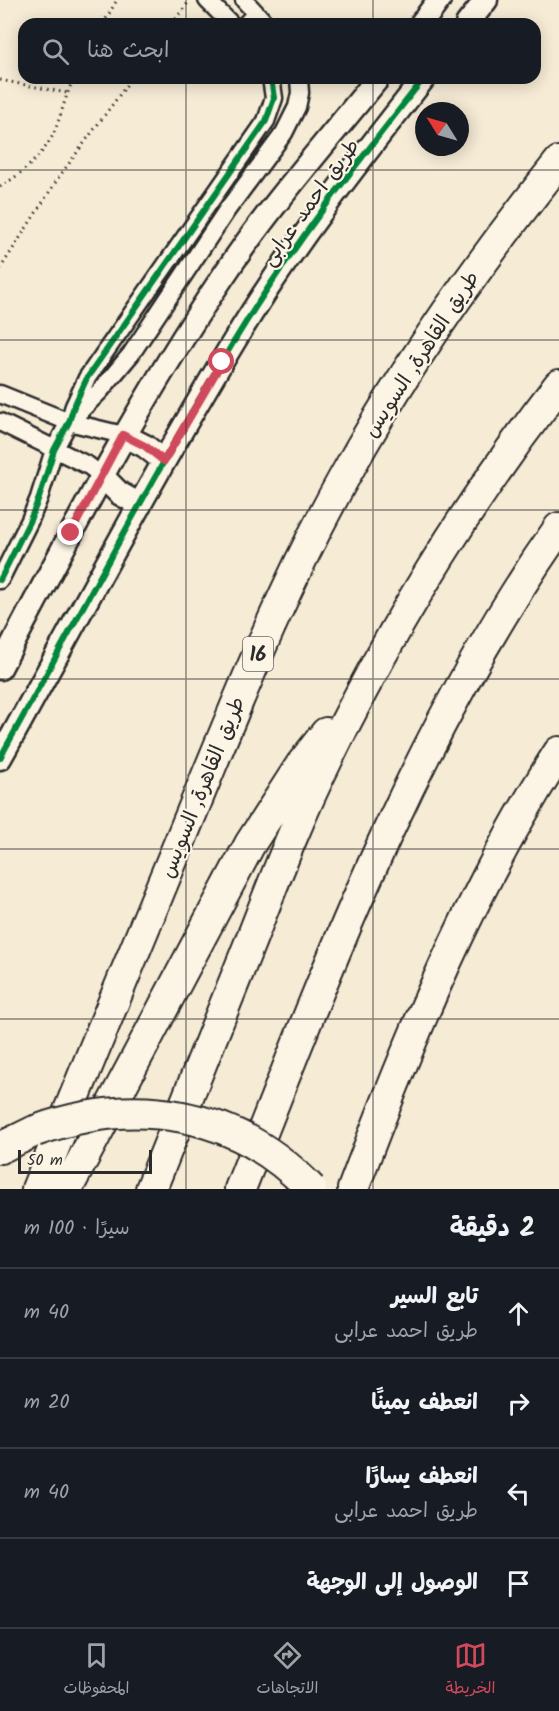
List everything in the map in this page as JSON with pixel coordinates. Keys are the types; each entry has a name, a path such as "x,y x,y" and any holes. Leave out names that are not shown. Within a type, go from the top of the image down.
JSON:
{"highway":[{"name":"طريق القاهرة, السويس","path":"36,1189 238,700 316,530 345,475 427,341 471,276 559,162"},
{"path":"151,1189 294,831 361,692 446,546 559,385"},
{"path":"240,1189 334,951 373,861 411,782 480,653 559,528"},
{"path":"68,1189 250,844 301,765 361,692"},
{"path":"353,1189 412,1036 444,964 506,844 559,752"},
{"path":"0,1148 35,1131 68,1120 111,1112 154,1113 188,1118 213,1125 260,1147 281,1162 310,1189"}],"street":[{"path":"207,0 225,18"},
{"path":"244,0 255,18"},
{"path":"426,18 439,0"},
{"path":"472,18 486,0"},
{"path":"0,580 35,509 54,450 69,422 80,392 91,372 266,120 274,98 272,84"},
{"name":"طريق احمد عرابى","path":"0,668 123,435 178,344 222,276 277,202 373,84"},
{"name":"طريق احمد عرابى","path":"0,759 164,461 233,342 270,284 310,228 419,84"},
{"path":"274,98 299,86"},
{"path":"69,422 101,390 131,354 291,120 297,107 299,86"},
{"path":"249,145 264,158"},
{"path":"0,394 69,422 123,435 145,446 164,461"},
{"path":"0,422 89,466 119,493 140,505"}],"path":[{"path":"106,18 117,0"},
{"path":"176,18 190,0"},
{"path":"0,80 18,83"},
{"path":"21,84 67,93"},
{"path":"0,187 18,176 37,159 52,136 71,84"},
{"path":"0,269 59,177 128,84"}],"cycle path":[{"path":"0,580 30,520 54,450 69,422 87,378 266,121 274,98 272,84"},
{"path":"0,758 173,446 233,343 277,274 324,207 419,84"}],"route":[{"path":"71,533 123,435 145,446 164,461 222,362"}]}
